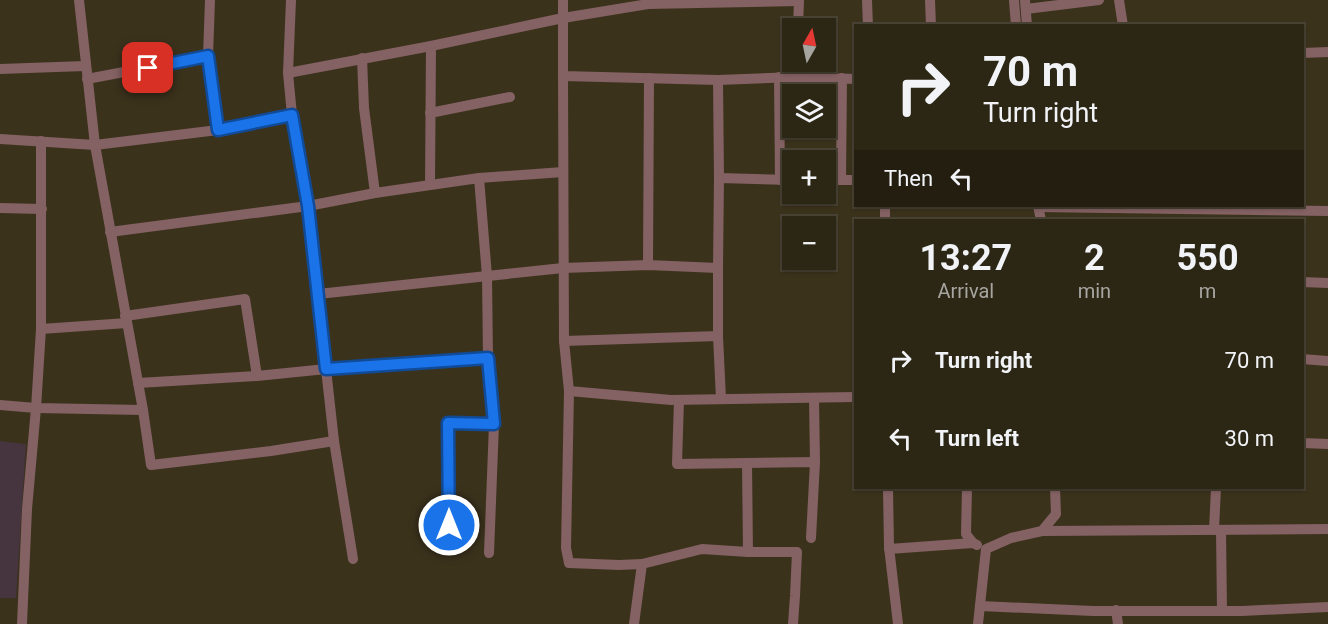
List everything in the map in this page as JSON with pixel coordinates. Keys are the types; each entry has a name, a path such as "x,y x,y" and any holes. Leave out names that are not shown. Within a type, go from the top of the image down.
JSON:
{"street":[{"path":"79,0 95,145 151,465 334,441"},
{"path":"210,0 208,56 218,130"},
{"path":"291,0 288,73 292,115 308,206 334,441 353,559"},
{"path":"563,0 563,268 564,341 569,391 566,548 569,563 642,564 702,549 797,552 792,624"},
{"path":"288,73 648,2 799,0 798,18"},
{"path":"867,0 868,24"},
{"path":"930,0 931,24"},
{"path":"1014,0 1016,24"},
{"path":"1027,24 1025,4 1099,0"},
{"path":"1119,0 1123,24"},
{"path":"430,185 431,45"},
{"path":"1304,53 1328,52"},
{"path":"87,79 208,56"},
{"path":"362,58 364,108 375,193"},
{"path":"0,69 85,66"},
{"path":"797,72 797,77"},
{"path":"563,76 718,80 780,77 854,79"},
{"path":"719,178 780,180 780,77"},
{"path":"648,266 649,78"},
{"path":"841,180 842,78"},
{"path":"718,80 718,336 721,399"},
{"path":"430,112 510,98"},
{"path":"0,140 95,145 218,130 292,115"},
{"path":"21,624 41,329 41,141"},
{"path":"110,232 308,206 375,193 479,178 563,172"},
{"path":"479,178 487,276 488,358 494,424 489,552"},
{"path":"836,180 854,180"},
{"path":"1073,207 1211,211 1297,208 1328,211"},
{"path":"0,208 42,210"},
{"path":"318,294 563,268 648,266 718,268"},
{"path":"1304,282 1328,283"},
{"path":"41,329 126,319 245,299 257,376"},
{"path":"564,341 718,336"},
{"path":"138,383 488,358"},
{"path":"1304,359 1328,361"},
{"path":"569,391 679,400 854,397"},
{"path":"811,538 815,462 814,398"},
{"path":"679,400 677,464 815,462"},
{"path":"0,405 142,410"},
{"path":"449,546 448,423 494,424"},
{"path":"1304,443 1328,444"},
{"path":"747,463 748,552"},
{"path":"888,489 889,549 898,624"},
{"path":"967,489 966,534 973,543 986,549 1011,538 1042,531 1328,529"},
{"path":"1042,531 1056,514 1055,489"},
{"path":"1216,489 1222,610"},
{"path":"889,549 973,543"},
{"path":"978,624 986,549"},
{"path":"634,624 642,564"},
{"path":"980,606 1116,610 1328,607"},
{"path":"1116,610 1118,624"}],"shaded area":[{"path":"0,441 26,444 16,598 0,598"}],"route":[{"path":"148,68 208,56 218,130 292,115 308,206 326,369 488,358 494,424 448,423 449,525"}]}
